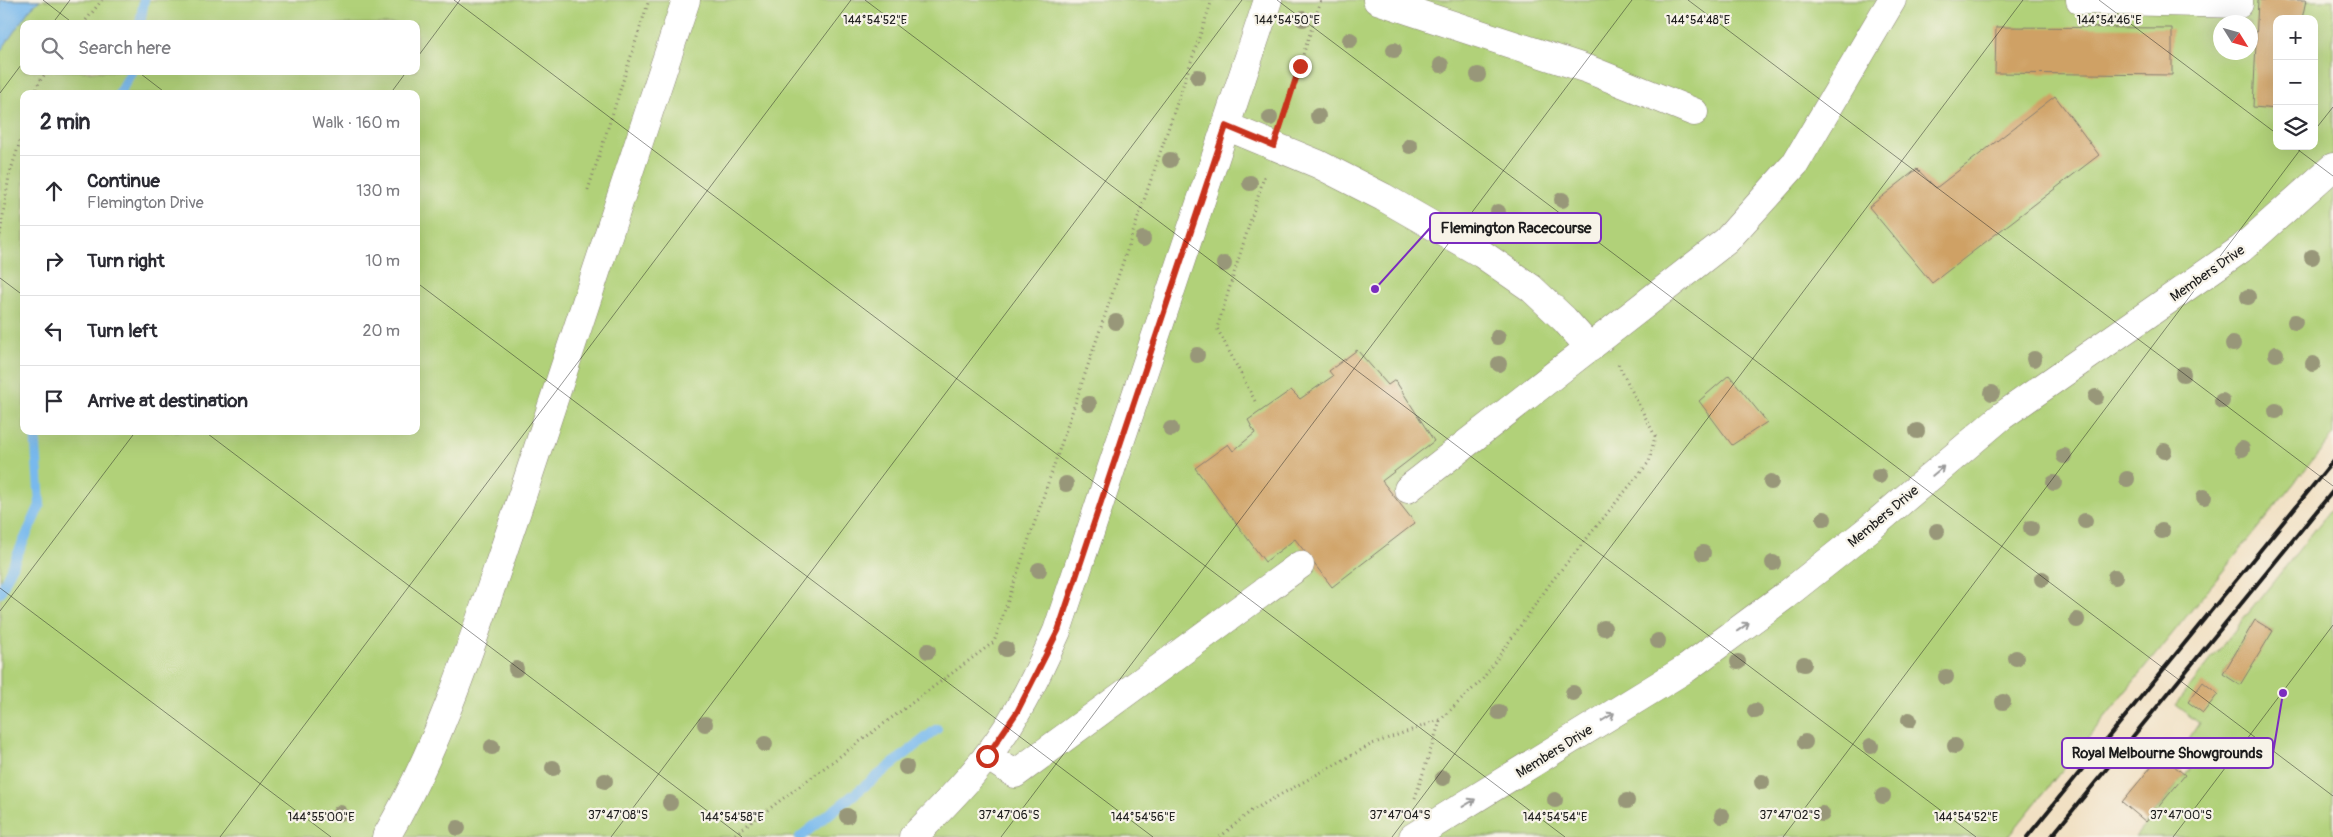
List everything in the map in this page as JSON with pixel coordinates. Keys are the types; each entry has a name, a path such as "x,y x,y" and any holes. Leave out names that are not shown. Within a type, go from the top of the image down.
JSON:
{"lane":[{"path":"386,837 410,795 452,698 566,366 686,0"},
{"path":"913,837 953,797 987,756 1017,712 1058,631 1268,0"},
{"path":"1377,0 1590,70 1694,112"},
{"path":"1408,489 1726,241 1795,164 1892,0"},
{"path":"2080,0 2239,4 2239,0"},
{"path":"1226,126 1318,164 1369,189 1482,254 1531,288 1564,319 1597,343"},
{"name":"Members Drive","path":"1413,837 1686,668 1771,606 1869,529 2002,416 2241,250 2333,167"},
{"path":"987,756 1014,774 1300,565"}],"path":[{"path":"87,20 102,0"},
{"path":"586,193 649,0"},
{"path":"731,837 994,642 1212,0"},
{"path":"1255,401 1217,328 1321,0"},
{"path":"36,90 44,75"},
{"path":"0,235 9,176 20,142"},
{"path":"1220,837 1251,811 1372,744 1440,720 1482,680 1552,581 1649,462 1655,436 1597,343"},
{"path":"1415,799 1440,720"}],"green space":[{"path":"0,0 2333,0 2333,435 2008,837 0,837"},
{"path":"2333,507 2333,837 2135,837 2199,758 2181,751 2199,723 2175,705","holes":["2255,620 2273,631 2239,684 2223,674"]}],"water":[{"path":"0,0 40,0 30,9 22,20 20,20 20,23 0,52"}],"building":[{"path":"2258,0 2306,0 2303,15 2273,15 2273,109 2253,107 2255,60 2258,60"},
{"path":"1996,27 2172,28 2172,75 1995,73"},
{"path":"2055,96 2099,155 1932,283 1869,207 1917,169 1936,188"},
{"path":"1357,350 1388,385 1395,380 1434,441 1382,481 1415,523 1332,587 1295,539 1265,562 1195,468 1228,444 1233,451 1255,433 1248,420 1291,390 1300,399 1333,376 1329,371"},
{"path":"1729,375 1767,422 1732,445 1699,401"},
{"path":"2255,620 2273,631 2240,685 2223,674"},
{"path":"2203,682 2218,694 2203,713 2188,702"},
{"path":"2161,755 2185,775 2146,822 2122,802"}],"waterway":[{"path":"141,20 144,0"},
{"path":"121,90 130,75"},
{"path":"0,593 40,505 35,435"},
{"path":"800,837 937,729"}],"railway":[{"path":"2027,837 2333,461"},
{"path":"2051,837 2333,491"}],"place":[{"name":"Flemington Racecourse","path":"1375,289"},
{"name":"Royal Melbourne Showgrounds","path":"2283,693"}],"route":[{"path":"987,756 1017,712 1058,631 1226,126 1274,146 1300,66"}]}
